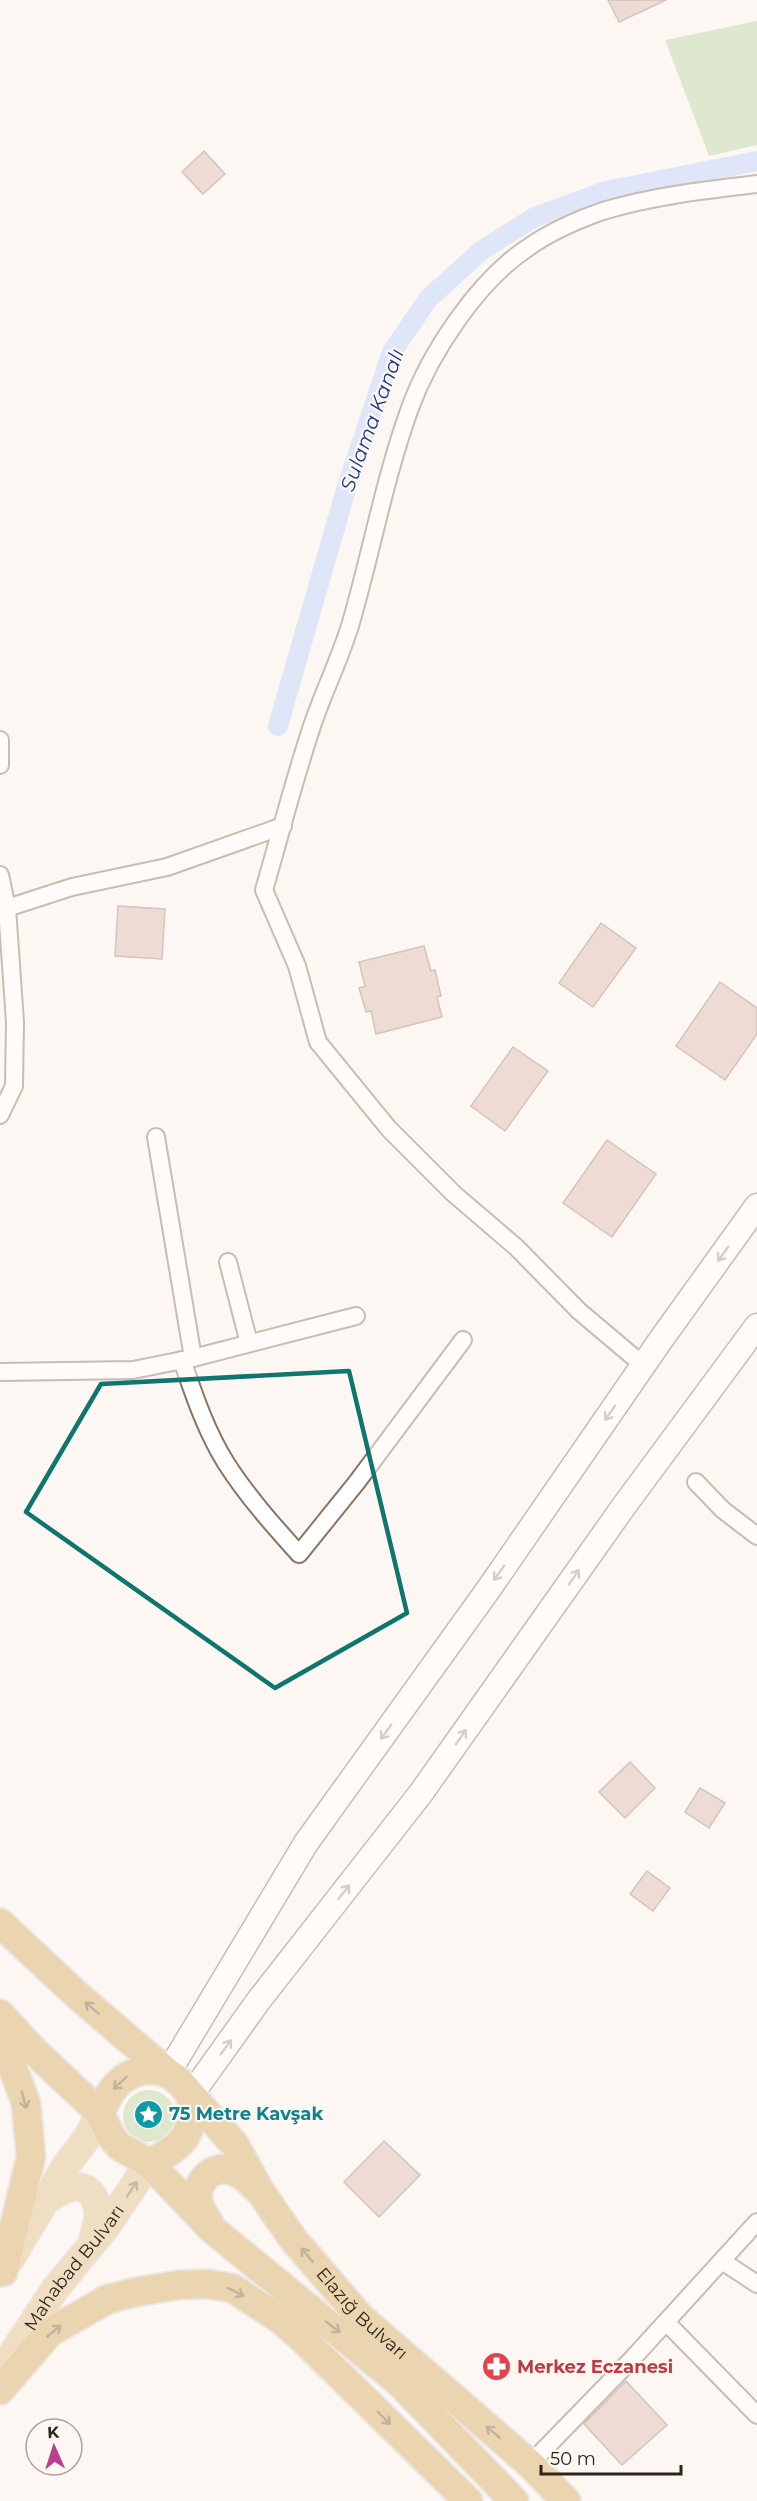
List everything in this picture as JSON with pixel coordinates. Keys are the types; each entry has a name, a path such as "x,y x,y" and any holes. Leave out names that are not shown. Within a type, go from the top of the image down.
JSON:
{"highway":[{"path":"0,1923 77,1995 192,2095 193,2117 184,2140 176,2149 149,2163 119,2146 99,2113 34,2051 0,2014"},
{"path":"0,2047 14,2071 26,2103 31,2157 1,2275"},
{"path":"99,2113 114,2087 124,2078 144,2071 168,2073"},
{"name":"Elazığ Bulvarı","path":"192,2095 234,2144 260,2191 293,2239 360,2317 530,2464 566,2501"},
{"name":"Elazığ Bulvarı","path":"149,2163 212,2229 401,2384 514,2501"},
{"path":"212,2229 197,2195 199,2186 213,2171 230,2169 244,2176 260,2191"},
{"path":"0,2390 50,2332 108,2299 178,2285 208,2284 232,2288 280,2319 304,2340 468,2501"}],"main road":[{"path":"168,2073 306,1843 488,1590 643,1365 757,1208"},
{"path":"192,2095 260,2000 421,1793 624,1506 757,1326"},
{"path":"1,2275 67,2164 87,2138 99,2113"},
{"name":"Mahabad Bulvarı","path":"0,2373 55,2289 107,2226 149,2163"},
{"path":"45,2200 64,2189 77,2186 89,2191 96,2200 98,2213 92,2244"}],"street":[{"path":"643,1365 579,1311 516,1247 454,1194 421,1162 389,1130 318,1042 297,966 264,890 312,726 351,621 388,476 411,406 427,371 459,318 495,276 525,249 561,229 625,206 682,193 757,184"},
{"path":"0,740 0,765"},
{"path":"7,908 72,887 167,867 283,826"},
{"path":"0,875 7,908 7,982 14,1086 0,1115"},
{"path":"156,1137 187,1359 199,1410 226,1462 263,1513 299,1554 357,1482 463,1340"},
{"path":"228,1262 249,1343"},
{"path":"0,1372 133,1370 187,1359 356,1316"},
{"path":"696,1482 723,1510 757,1536"},
{"path":"530,2464 666,2322 757,2222"},
{"path":"722,2261 757,2284"},
{"path":"666,2322 757,2415"}],"highlighted area":[{"path":"349,1371 407,1613 275,1688 26,1512 101,1384"}],"green space":[{"path":"757,21 757,145 709,156 665,40"},
{"path":"149,2090 159,2092 167,2098 173,2106 175,2116 173,2126 167,2134 159,2140 149,2142 139,2140 131,2134 125,2126 123,2116 125,2106 131,2098 139,2092"}],"building":[{"path":"608,0 666,0 619,22"},
{"path":"204,151 225,174 203,194 182,172"},
{"path":"118,906 165,909 162,959 115,956"},
{"path":"601,923 636,948 593,1007 559,983"},
{"path":"424,946 431,971 435,970 441,996 437,997 442,1017 376,1034 371,1011 366,1012 359,988 365,986 359,962"},
{"path":"720,982 757,1008 757,1034 725,1080 676,1046"},
{"path":"513,1047 548,1071 505,1131 471,1106"},
{"path":"607,1140 656,1174 612,1237 563,1203"},
{"path":"630,1762 655,1788 625,1818 599,1792"},
{"path":"700,1788 725,1803 709,1828 685,1812"},
{"path":"647,1871 670,1888 653,1911 630,1894"},
{"path":"384,2141 420,2175 379,2217 344,2182"},
{"path":"626,2381 667,2425 622,2465 584,2424"}],"waterway":[{"name":"Sulama Kanalı","path":"278,726 347,486 392,352 428,299 482,250 535,217 606,191 757,161"}],"place":[{"name":"75 Metre Kavşak","path":"148,2114"},
{"name":"Merkez Eczanesi","path":"496,2367"}]}
